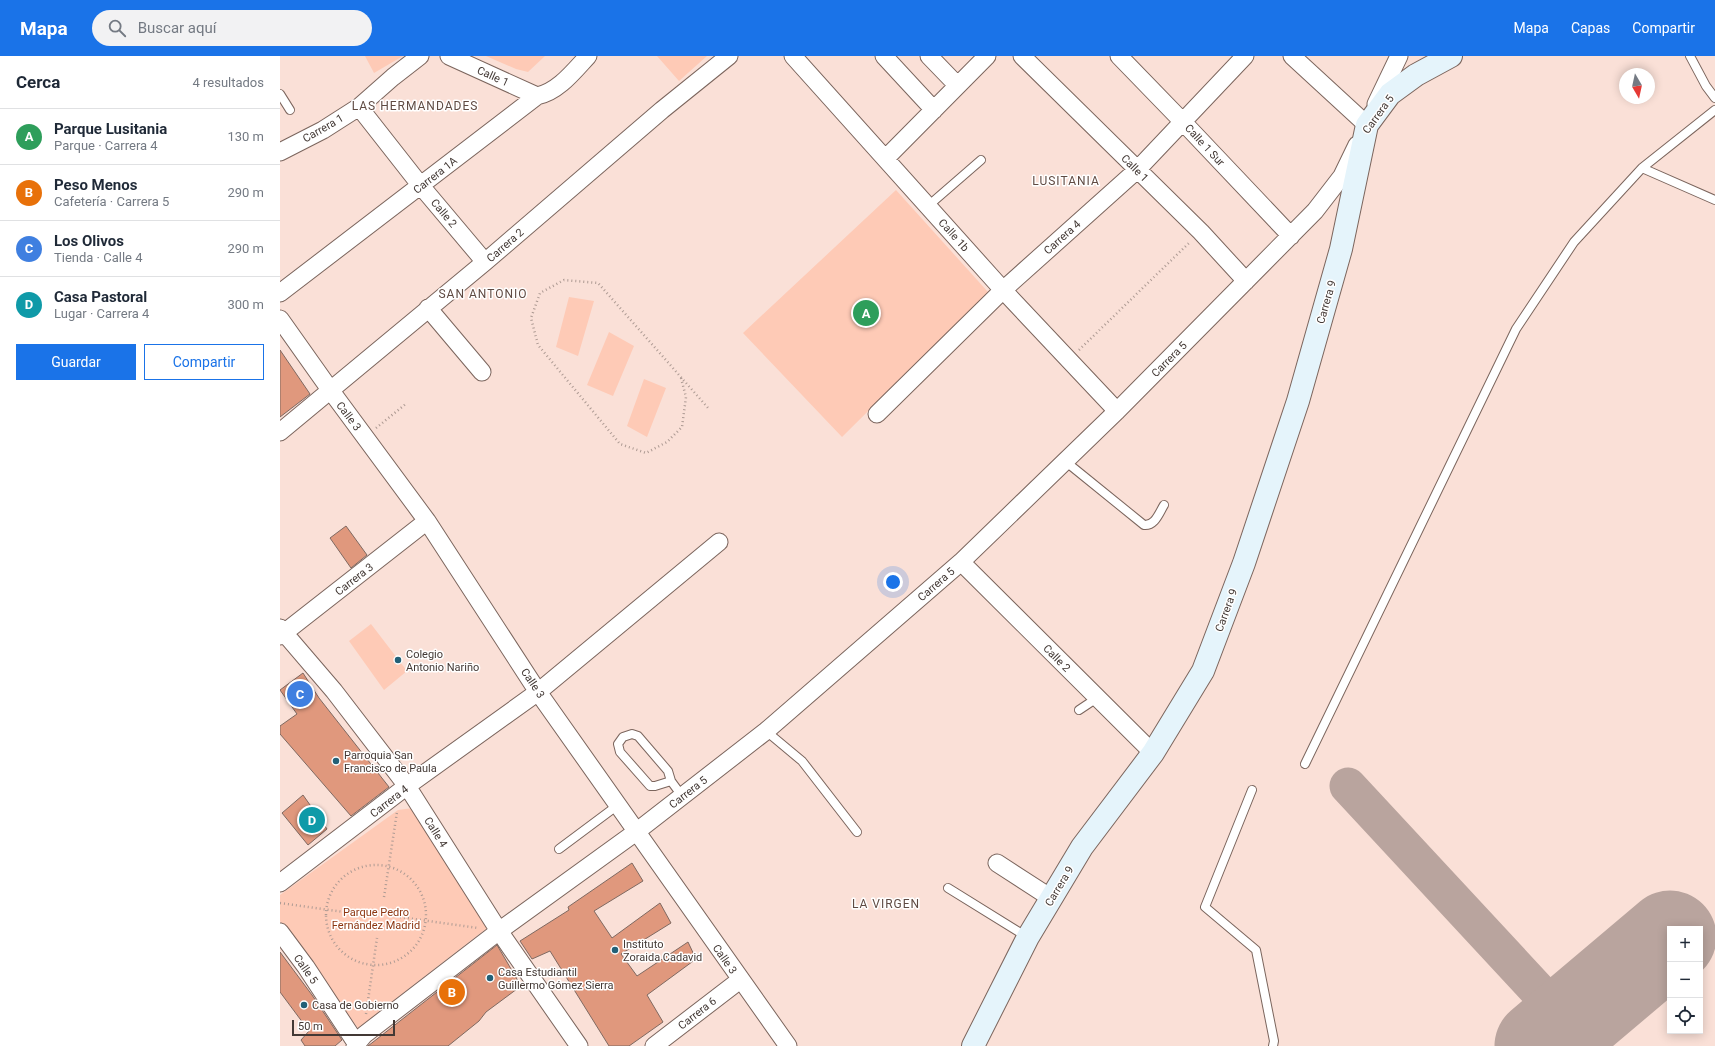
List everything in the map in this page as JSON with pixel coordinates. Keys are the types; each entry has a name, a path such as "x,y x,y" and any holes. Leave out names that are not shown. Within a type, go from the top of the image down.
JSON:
{"street":[{"name":"Carrera 1","path":"280,152 323,130 359,107 393,76 420,56"},
{"name":"Calle 1","path":"448,56 537,96"},
{"name":"Carrera 1A","path":"280,293 537,96 553,90 588,56"},
{"name":"Carrera 2","path":"280,432 485,262 662,110 729,56"},
{"name":"Calle 1b","path":"793,56 1003,290 1070,359 1117,411"},
{"path":"884,56 934,110"},
{"path":"930,56 957,85"},
{"path":"886,158 987,56"},
{"name":"Calle 1 Sur","path":"1119,56 1291,236"},
{"name":"Carrera 4","path":"877,414 1003,290 1137,170 1245,56"},
{"path":"1292,56 1367,125 1382,88 1399,56"},
{"name":"Carrera 5","path":"357,1045 364,1035 499,931 636,832 766,731 961,562 1117,411 1315,212 1342,176 1367,125 1390,94 1416,75 1451,56"},
{"name":"Calle 1","path":"1029,58 1137,170 1201,232 1246,281"},
{"name":"Calle 2","path":"359,107 421,186 485,262"},
{"name":"Carrera 9","path":"973,1046 1028,937 1082,847 1153,753 1204,671 1244,563 1298,401 1339,256 1367,125"},
{"path":"428,308 482,372"},
{"name":"Calle 3","path":"280,319 427,521 538,692 788,1046"},
{"name":"Carrera 3","path":"281,633 427,521"},
{"name":"Carrera 4","path":"280,883 404,789 538,692 719,542"},
{"name":"Calle 2","path":"961,562 1153,753"},
{"name":"Calle 4","path":"281,633 334,691 404,789 499,931 579,1046"},
{"path":"997,863 1051,898"},
{"name":"Calle 5","path":"280,932 306,967 357,1045"},
{"name":"Carrera 6","path":"654,1046 740,980"}],"lane":[{"path":"1690,56 1706,86 1715,98"},
{"path":"280,94 290,110"},
{"path":"1305,764 1516,329 1574,242 1642,168 1715,110"},
{"path":"928,206 981,160"},
{"path":"1642,168 1715,200"},
{"path":"1065,461 1144,525 1149,526 1153,523 1164,505"},
{"path":"1079,710 1097,698"},
{"path":"766,731 802,761 857,832"},
{"path":"671,781 650,786 620,752 618,744 623,737 632,734 638,736 668,771 671,781 682,796"},
{"path":"1252,790 1205,907 1256,950 1274,1041 1273,1046"},
{"path":"559,849 618,805"},
{"path":"948,888 1028,937"}],"path":[{"path":"1070,359 1201,232"},
{"path":"681,378 686,397 682,427 667,442 646,453 620,444 538,345 531,318 540,293 564,280 598,283 709,409"},
{"path":"365,437 407,403"},
{"path":"384,897 404,789"},
{"path":"367,865 384,865 390,867 400,871 413,881 422,895 426,911 425,928 418,943 407,955 392,963 372,966 359,963 344,955 333,943 326,928 325,909 329,895 338,881 352,871 367,865"},
{"path":"280,903 358,914"},
{"path":"400,917 480,928"},
{"path":"365,1015 372,966 378,938"}],"green space":[{"path":"365,56 403,56 374,73"},
{"path":"486,56 545,56 528,72 516,69"},
{"path":"657,56 707,56 679,81"},
{"path":"896,190 988,292 842,437 743,333"},
{"path":"569,297 594,301 578,356 556,347"},
{"path":"609,332 634,346 613,396 587,385"},
{"path":"644,379 666,388 647,437 627,426"},
{"path":"371,624 407,671 384,690 349,641"},
{"name":"Parque Pedro Fernández Madrid","path":"413,808 487,928 358,1028 280,921 280,895 398,810"}],"building":[{"path":"280,350 310,394 280,417"},
{"path":"346,526 367,555 351,568 330,538"},
{"name":"Parroquia San Francisco de Paula","path":"303,673 319,698 389,787 351,816 280,734 280,726 297,714 280,690"},
{"path":"303,795 327,829 308,845 282,813"},
{"path":"632,863 643,881 594,911 612,938 660,903 671,923 621,954 637,976 688,942 696,959 647,995 663,1022 629,1046 609,1046 550,951 532,959 520,941 569,910 568,907"},
{"path":"497,945 521,986 486,1012 479,1021 448,1046 368,1046"},
{"name":"Casa de Gobierno","path":"280,952 312,995 342,1040 335,1046 305,1046 301,1040 309,1031 280,992"}],"taxiway":[{"path":"1348,786 1568,1023"}],"runway":[{"path":"1541,1046 1667,940"}],"place":[{"name":"Parque Lusitania","path":"866,313"},
{"name":"Colegio Antonio Nariño","path":"398,660"},
{"name":"Los Olivos","path":"300,694"},
{"name":"Parroquia San Francisco de Paula","path":"336,761"},
{"name":"Casa Pastoral","path":"312,820"},
{"name":"Instituto Zoraida Cadavid","path":"615,950"},
{"name":"Casa Estudiantil Guillermo Gómez Sierra","path":"490,978"},
{"name":"Peso Menos","path":"452,992"},
{"name":"Casa de Gobierno","path":"304,1005"}],"district":[{"name":"LAS HERMANDADES","path":"415,106"},
{"name":"LUSITANIA","path":"1066,181"},
{"name":"SAN ANTONIO","path":"483,294"},
{"name":"LA VIRGEN","path":"886,904"}]}
